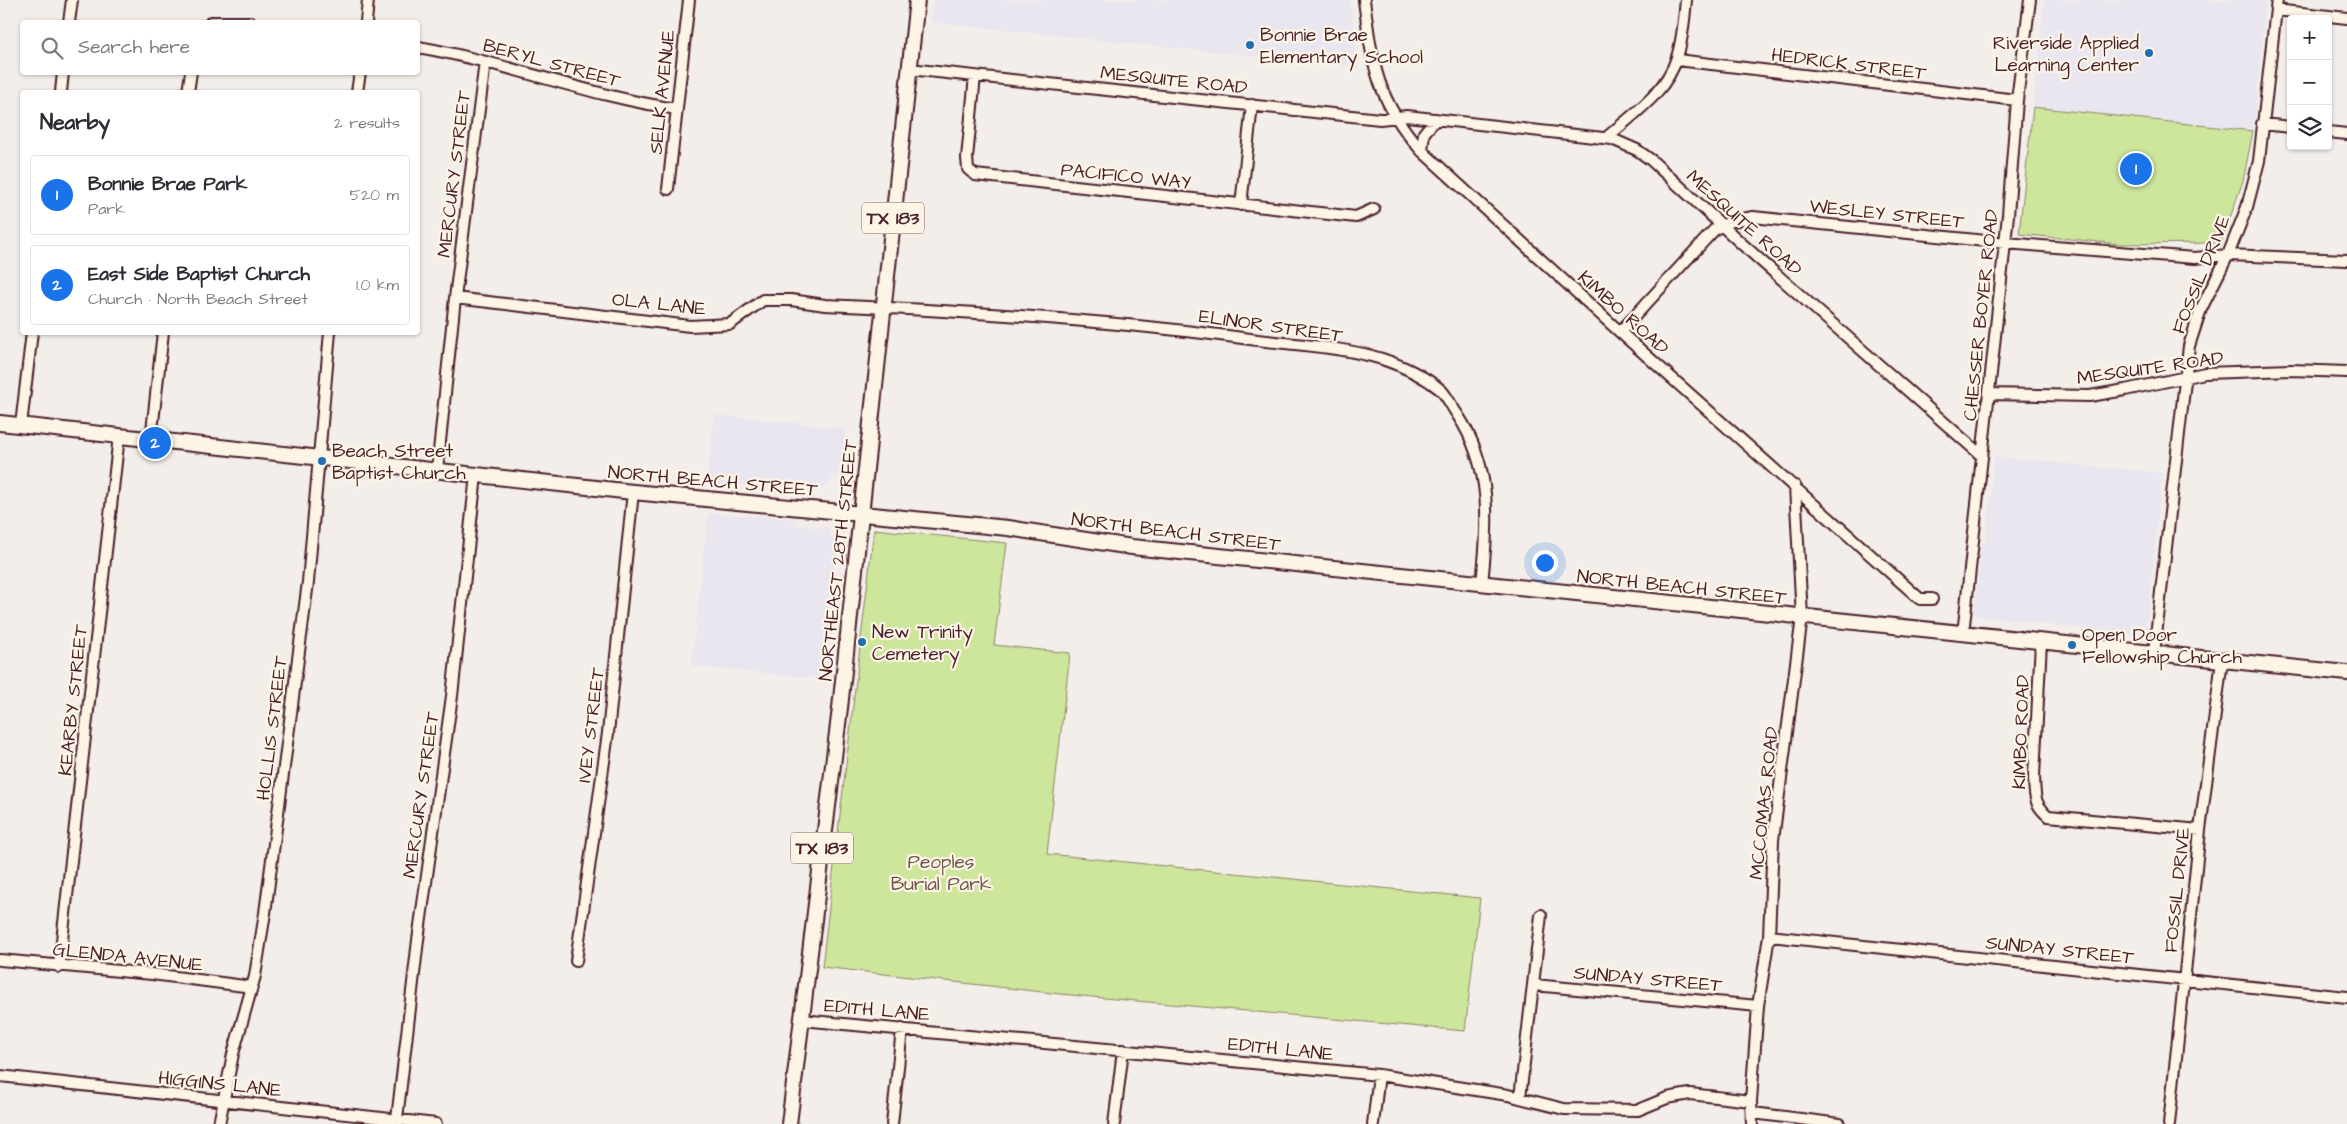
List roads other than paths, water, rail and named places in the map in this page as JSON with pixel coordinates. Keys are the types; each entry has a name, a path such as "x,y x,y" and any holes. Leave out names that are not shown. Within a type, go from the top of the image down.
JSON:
{"main road":[{"name":"NORTHEAST 28TH STREET","path":"789,1124 840,708 917,0"},
{"name":"NORTH BEACH STREET","path":"0,423 633,492 861,512 1008,528 1132,547 2347,673"}],"street":[{"path":"69,20 72,0"},
{"path":"366,20 368,0"},
{"name":"SELK AVENUE","path":"668,189 689,0"},
{"name":"KIMBO ROAD","path":"1364,0 1373,67 1382,92 1396,117 1422,151 1620,332 1920,599 1932,599"},
{"path":"1606,138 1656,92 1676,60 1686,0"},
{"name":"CHESSER BOYER ROAD","path":"1963,634 2005,243 2017,100 2030,0"},
{"path":"2277,5 2347,18"},
{"name":"FOSSIL DRIVE","path":"2154,654 2189,346 2201,309 2228,255 2246,207 2259,161 2277,5"},
{"name":"BERYL STREET","path":"420,47 485,62 597,94 677,109"},
{"name":"HEDRICK STREET","path":"1676,60 2017,100"},
{"name":"MERCURY STREET","path":"437,470 455,298 485,62"},
{"name":"MESQUITE ROAD","path":"909,69 1380,118 1436,119 1606,138 1629,146 1644,154 1982,456"},
{"path":"61,90 63,75"},
{"path":"188,90 191,75"},
{"path":"357,90 360,75"},
{"name":"PACIFICO WAY","path":"975,76 967,158 968,169 975,175 1356,217 1374,209"},
{"path":"1241,205 1252,104"},
{"path":"1422,151 1424,133 1436,119"},
{"path":"2262,124 2287,127"},
{"path":"2332,132 2347,134"},
{"name":"WESLEY STREET","path":"1620,332 1715,229 1741,218 1764,218 2005,243 2195,258 2228,255 2347,260"},
{"name":"OLA LANE","path":"455,298 690,326 730,324 763,300 791,300 825,305 884,308"},
{"name":"ELINOR STREET","path":"884,308 1198,332 1381,359 1418,374 1442,391 1466,427 1477,451 1484,476 1486,502 1482,584"},
{"path":"21,425 32,335"},
{"path":"151,440 163,335"},
{"name":"HOLLIS STREET","path":"219,1124 222,1102 252,987 266,904 304,611 320,458 330,335"},
{"name":"MESQUITE ROAD","path":"1988,394 2090,396 2205,373 2291,370 2347,372"},
{"name":"KEARBY STREET","path":"59,967 119,436"},
{"name":"MERCURY STREET","path":"397,1119 418,940 453,686 476,475"},
{"name":"MCCOMAS ROAD","path":"1753,1119 1751,1101 1758,1006 1769,936 1773,840 1802,617 1795,486"},
{"name":"IVEY STREET","path":"576,961 608,733 633,492"},
{"name":"KIMBO ROAD","path":"2041,642 2034,776 2035,796 2038,807 2048,816 2200,830"},
{"name":"FOSSIL DRIVE","path":"2169,1124 2200,830 2222,660"},
{"path":"1520,1098 1541,915"},
{"name":"SUNDAY STREET","path":"1769,936 2347,997"},
{"name":"GLENDA AVENUE","path":"0,960 59,967 152,974 252,987"},
{"name":"SUNDAY STREET","path":"1534,985 1758,1006"},
{"name":"EDITH LANE","path":"802,1020 902,1028 1379,1075 1520,1098 1564,1109 1638,1110 1667,1098 1690,1094 1751,1101"},
{"path":"892,1124 902,1028"},
{"path":"1114,1124 1123,1050"},
{"path":"1373,1124 1379,1075"},
{"name":"HIGGINS LANE","path":"0,1076 222,1102 436,1124"},
{"path":"1753,1119 1840,1124"}],"place":[{"name":"Bonnie Brae Elementary School","path":"1250,45"},
{"name":"Riverside Applied Learning Center","path":"2149,53"},
{"name":"Bonnie Brae Park","path":"2136,169"},
{"name":"East Side Baptist Church","path":"155,443"},
{"name":"Beach Street Baptist Church","path":"322,461"},
{"name":"New Trinity Cemetery","path":"862,642"},
{"name":"Open Door Fellowship Church","path":"2072,645"}],"park label":[{"name":"Peoples Burial Park","path":"941,872"}]}
